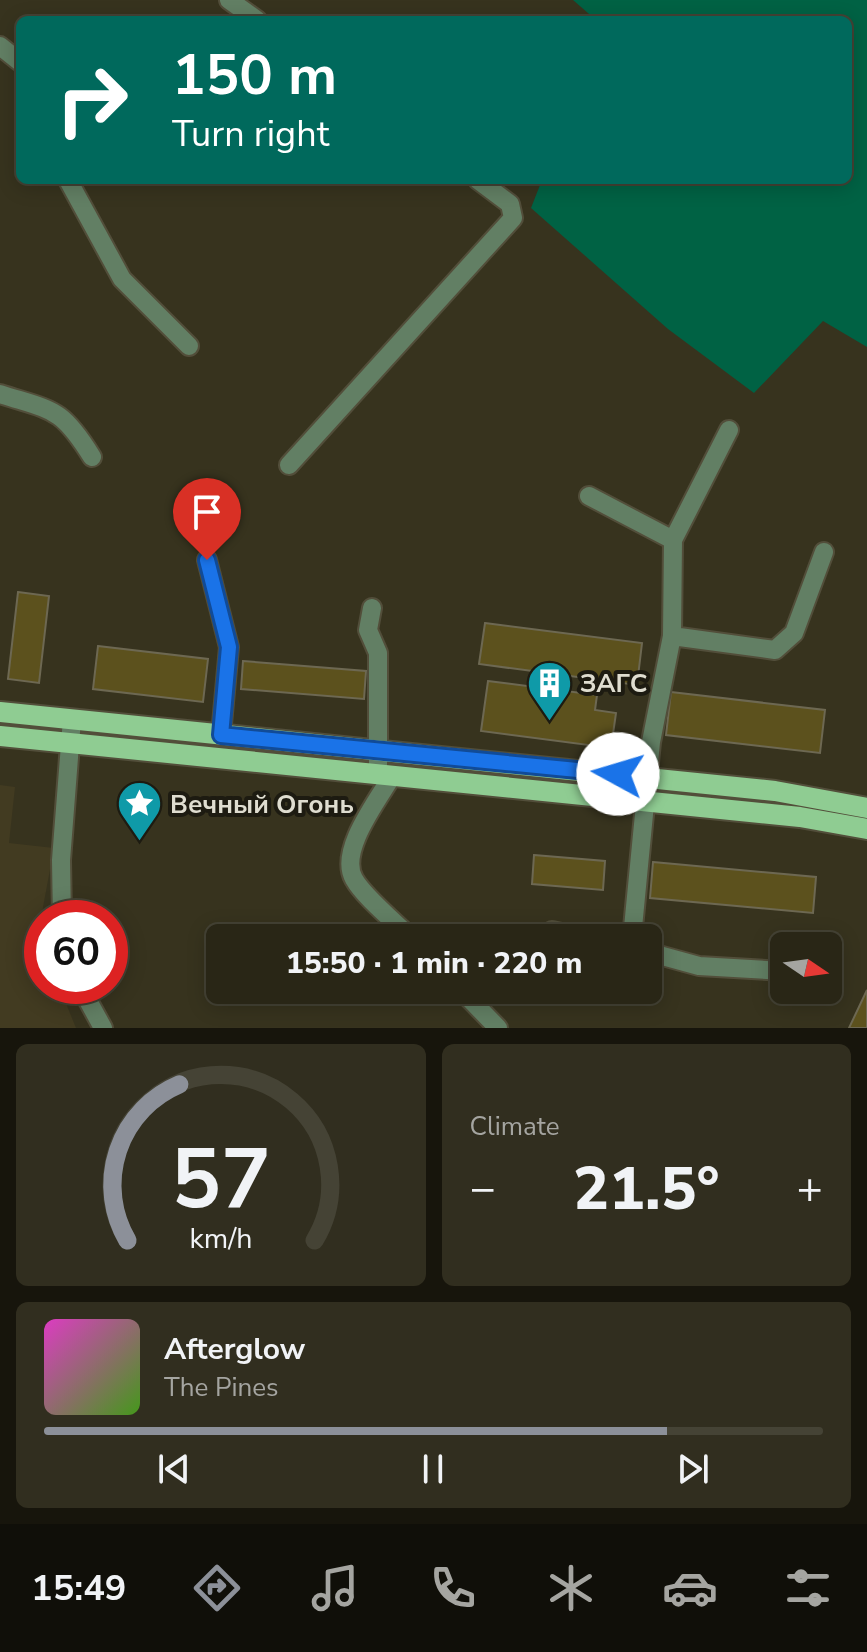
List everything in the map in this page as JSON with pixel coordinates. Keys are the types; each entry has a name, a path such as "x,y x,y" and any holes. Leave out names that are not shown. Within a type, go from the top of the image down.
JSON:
{"main road":[{"path":"0,712 775,791 867,808"},
{"path":"0,736 800,817 867,829"}],"street":[{"path":"229,0 251,16"},
{"path":"0,46 16,59"},
{"path":"70,184 122,279 189,346"},
{"path":"289,465 513,218 510,204 483,184"},
{"path":"0,394 48,407 71,424 92,457"},
{"path":"633,924 648,777 672,636 673,540 729,430"},
{"path":"589,496 673,540"},
{"path":"672,636 775,650 794,633 824,552"},
{"path":"207,560 229,647 221,735"},
{"path":"372,608 368,630 378,653 378,750 385,775 356,836 350,857 353,878 397,924"},
{"path":"62,900 61,860 73,743 72,719"},
{"path":"662,956 699,966 770,970"},
{"path":"90,1004 103,1028"},
{"path":"475,1004 498,1028"}],"shaded area":[{"path":"0,785 15,787 9,843 54,848 44,900 24,900 24,1004 66,1004 76,1028 0,1028"}],"green space":[{"path":"573,0 867,0 867,347 823,321 754,393 668,329 531,208 539,184 852,184 852,16 591,16"}],"building":[{"path":"18,592 49,596 39,683 8,679"},
{"path":"485,623 642,643 637,685 479,664"},
{"path":"98,646 208,659 203,702 93,689"},
{"path":"243,661 366,671 364,699 241,689"},
{"name":"ЗАГС","path":"488,681 597,695 595,710 616,713 611,748 481,731"},
{"path":"671,692 825,710 820,753 666,735"},
{"path":"534,855 605,861 603,890 532,884"},
{"path":"653,862 816,877 813,913 650,898"},
{"path":"867,990 867,1028 849,1028"}],"place":[{"name":"ЗАГС","path":"549,722"},
{"name":"Вечный Огонь","path":"139,843"}],"route":[{"path":"207,560 217,589 229,647 221,735 618,774"}]}
